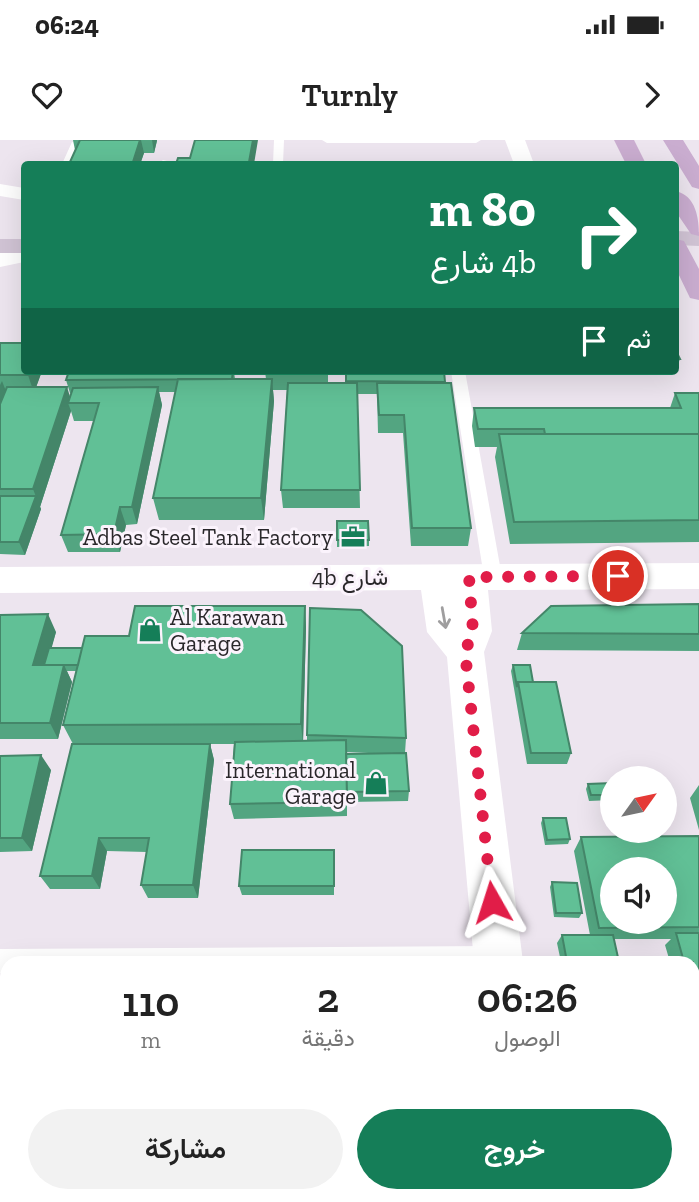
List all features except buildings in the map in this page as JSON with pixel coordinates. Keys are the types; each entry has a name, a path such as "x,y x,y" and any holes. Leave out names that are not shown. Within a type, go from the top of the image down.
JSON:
{"main road":[{"path":"673,140 694,169 699,183"},
{"path":"632,153 650,161"},
{"path":"679,203 693,231"},
{"path":"0,246 21,246"},
{"path":"679,252 699,293"},
{"path":"679,294 699,319"}],"street":[{"path":"515,140 523,161"},
{"path":"0,190 21,194"},
{"path":"0,260 21,256"},
{"name":"4b شارع","path":"0,580 697,574"},
{"path":"466,577 446,632 465,652 498,956"}],"lane":[{"path":"278,161 279,140"},
{"path":"327,140 476,140"},
{"path":"68,161 75,144"},
{"path":"458,375 466,577"}],"place":[{"name":"Adbas Steel Tank Factory","path":"353,537"},
{"name":"Al Karawan Garage","path":"150,630"},
{"name":"International Garage","path":"376,783"}],"route":[{"path":"492,902 465,652 473,631 469,577 618,576"}]}
